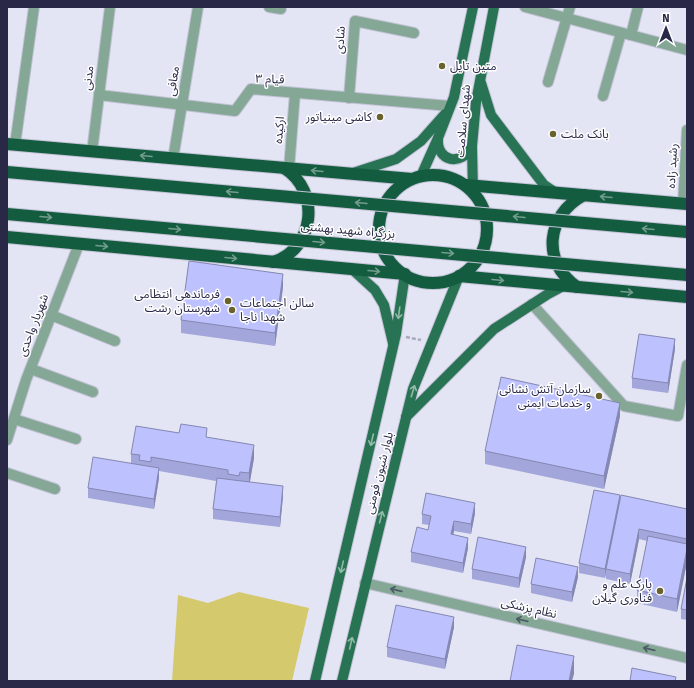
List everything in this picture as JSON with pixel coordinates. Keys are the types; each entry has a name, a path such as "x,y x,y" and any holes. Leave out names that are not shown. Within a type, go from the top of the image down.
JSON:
{"highway":[{"path":"11,145 350,174 417,178"},
{"path":"273,262 284,257 297,246 304,236 309,219 309,206 304,189 297,178 287,168"},
{"path":"7,172 687,232"},
{"path":"430,175 454,178 469,188 481,203 485,212 487,226 484,249 477,261 467,271 459,276 446,281 432,282 418,280 405,274 394,265 386,254 380,236 380,222 383,208 390,196 400,186 417,178 430,175"},
{"path":"469,188 584,195 685,204"},
{"path":"577,287 567,279 559,269 553,252 553,239 555,226 561,215 570,205 584,195"},
{"name":"بزرگراه شهید بهشتی","path":"7,214 687,275"},
{"path":"7,237 405,274"},
{"path":"459,276 687,297"}],"main road":[{"name":"شهدای سلامت","path":"417,178 438,138 454,97 473,7"},
{"name":"شهدای سلامت","path":"469,188 476,102 494,7"},
{"path":"480,81 491,115 544,185 556,193"},
{"path":"350,174 396,159 421,142 449,108"},
{"path":"438,138 440,151 444,156 451,159 464,157 472,146"},
{"path":"352,269 375,290 384,305 393,347"},
{"name":"بلوار شیون فومنی","path":"315,681 396,334 405,274"},
{"name":"بلوار شیون فومنی","path":"342,681 413,389 459,276"},
{"path":"406,417 494,329 563,286"}],"street":[{"path":"11,145 34,7"},
{"name":"مدنی","path":"92,152 110,7"},
{"name":"معافی","path":"173,159 198,7"},
{"path":"269,7 281,8"},
{"path":"525,7 687,50"},
{"path":"548,82 570,7"},
{"path":"603,96 626,34 638,7"},
{"name":"شادی","path":"349,98 355,21 414,33"},
{"name":"قیام ۳","path":"99,95 182,106 235,111 251,89 449,108"},
{"name":"ارکیده","path":"287,168 295,93"},
{"name":"رشید زاده","path":"685,204 687,130"},
{"name":"شهریار واحدی","path":"7,440 30,369 78,244"},
{"path":"532,304 624,406 678,416 687,365"},
{"path":"51,315 115,341"},
{"path":"30,369 93,392"},
{"path":"14,419 76,439"},
{"path":"7,473 55,489"},
{"name":"نظام پزشکی","path":"365,583 687,658"}],"path":[{"path":"396,334 432,343"}],"shaded area":[{"path":"239,592 309,608 292,681 172,681 178,595 208,603"}],"building":[{"name":"سالن اجتماعات شهدا ناجا","path":"189,261 283,274 275,333 181,320"},
{"path":"639,334 675,339 668,383 632,378"},
{"path":"501,377 620,403 604,476 485,451"},
{"path":"181,424 207,428 206,437 254,445 249,473 240,472 239,476 228,474 228,470 151,457 151,462 139,460 140,455 131,454 136,426 179,433"},
{"path":"93,457 159,468 154,499 88,488"},
{"path":"217,478 283,486 280,517 213,509"},
{"path":"594,490 620,495 605,569 579,563"},
{"path":"426,493 475,503 471,524 454,521 451,534 468,538 463,563 411,552 417,527 428,530 431,516 422,514"},
{"path":"621,495 687,509 687,539 639,529 630,574 606,569"},
{"name":"پارک علم و فناوری گیلان","path":"648,536 687,544 677,599 637,590"},
{"path":"478,537 526,547 519,578 472,569"},
{"path":"536,558 578,567 572,592 531,584"},
{"path":"687,578 687,610 681,609"},
{"path":"396,605 454,617 445,659 387,647"},
{"path":"517,645 574,656 569,681 510,681"},
{"path":"632,668 676,677 675,681 630,681"}],"place":[{"name":"متین تایل","path":"442,66"},
{"name":"کاشی مینیاتور","path":"380,117"},
{"name":"بانک ملت","path":"553,134"},
{"name":"فرماندهی انتظامی شهرستان رشت","path":"228,301"},
{"name":"سالن اجتماعات شهدا ناجا","path":"232,310"},
{"name":"سازمان آتش نشانی و خدمات ایمنی","path":"599,396"},
{"name":"پارک علم و فناوری گیلان","path":"660,591"}]}
